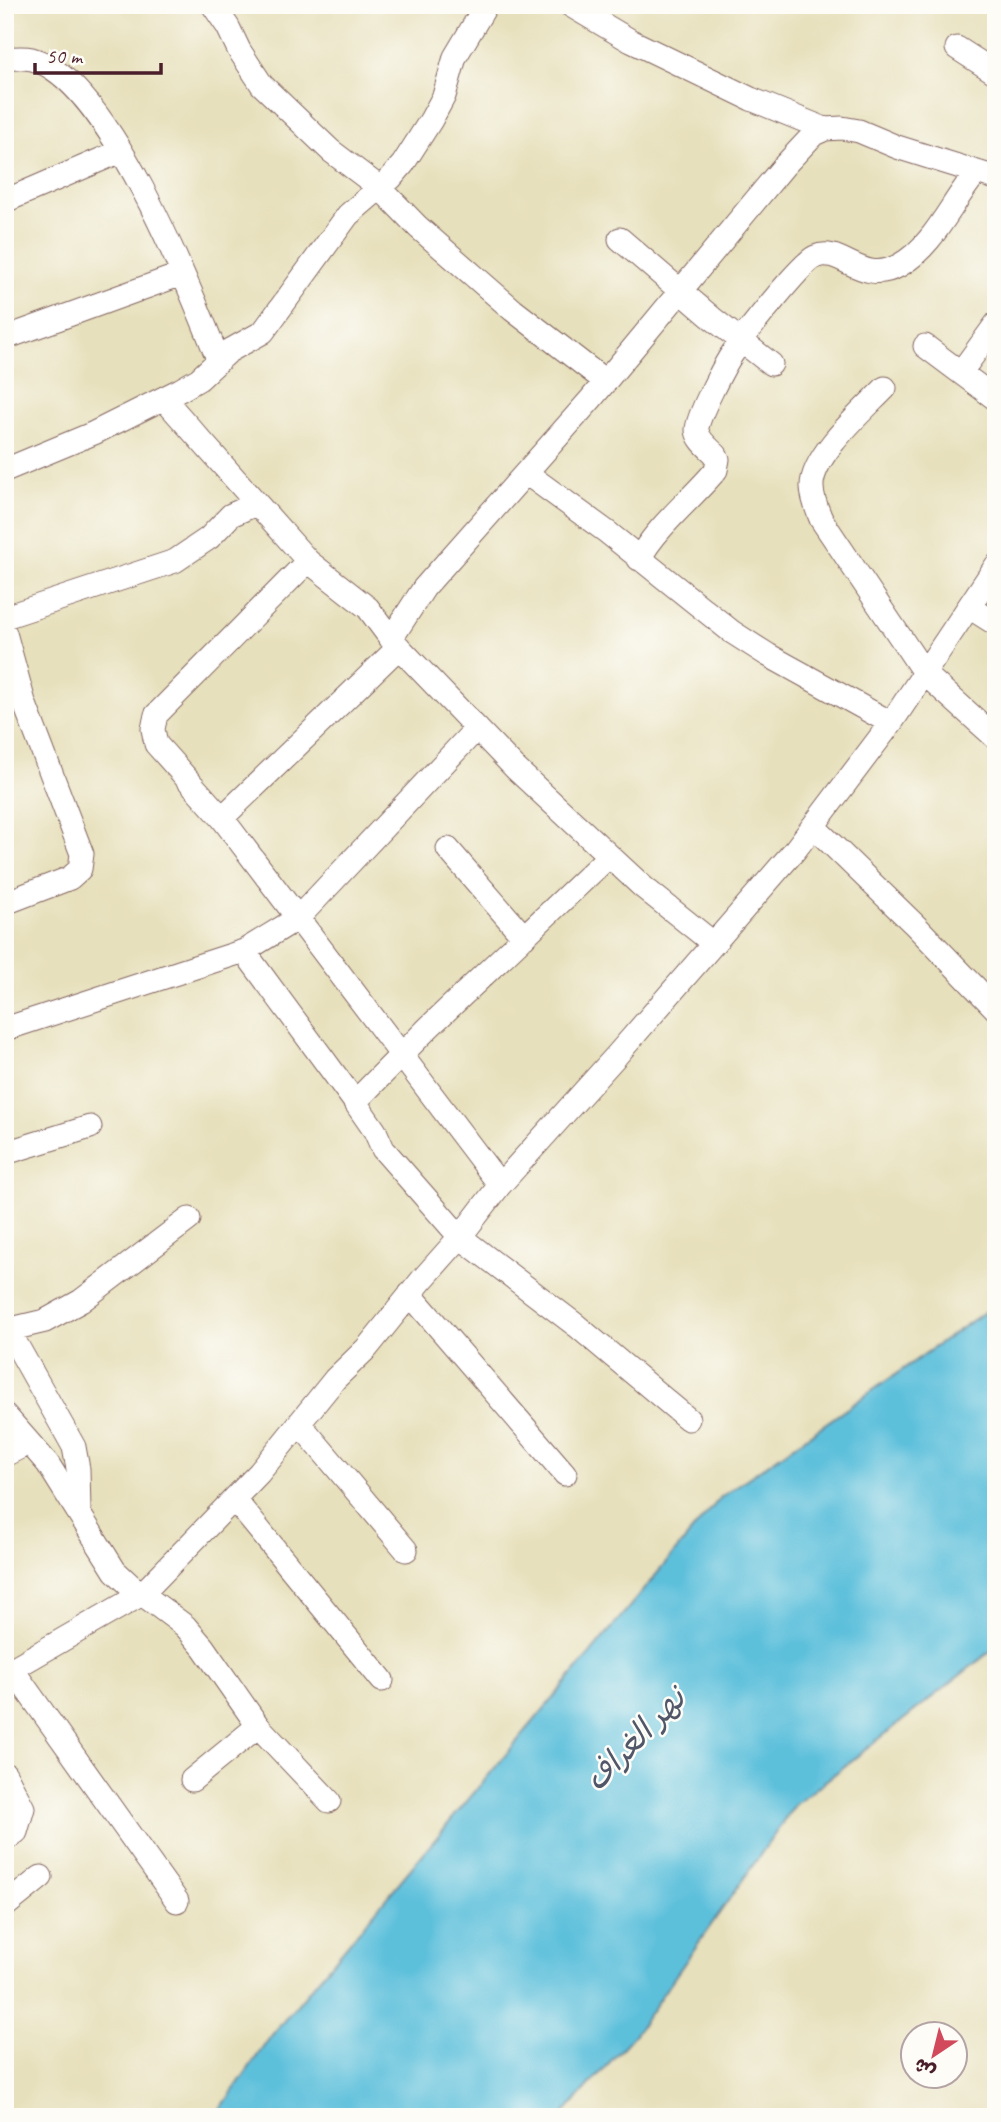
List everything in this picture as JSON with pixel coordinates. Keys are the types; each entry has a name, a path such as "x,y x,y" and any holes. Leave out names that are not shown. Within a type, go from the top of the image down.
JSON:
{"street":[{"path":"213,5 262,85 331,151 380,188 418,227 513,310 605,382"},
{"path":"5,470 94,433 164,399 199,379 218,359 262,332 348,215 403,164 431,120 443,96 455,57 486,5"},
{"path":"570,5 631,41 751,99 825,129"},
{"path":"957,48 996,73"},
{"path":"5,59 33,59 57,73 93,110 147,194 218,359"},
{"path":"222,817 395,643 424,588 605,382 814,134 825,129 859,131 898,147 986,175"},
{"path":"5,201 121,151"},
{"path":"639,559 654,536 716,470 718,459 698,434 697,423 732,353 795,275 814,257 834,256 872,273 888,270 918,253 962,188 986,175"},
{"path":"620,239 741,342 771,364"},
{"path":"5,338 182,274"},
{"path":"961,372 996,324"},
{"path":"925,346 996,399"},
{"path":"885,388 820,461 812,487 821,519 925,674 996,738"},
{"path":"164,399 308,561 368,608 395,643 516,769 609,856 713,943"},
{"path":"526,473 759,650 891,723"},
{"path":"5,617 175,561 209,538 231,515 256,504"},
{"path":"308,561 156,715 153,729 156,744 222,817 500,1185"},
{"path":"177,1901 7,1671 142,1594 259,1473 335,1379 367,1348 460,1237 500,1185 617,1055 813,826 891,723 996,566"},
{"path":"969,607 996,624"},
{"path":"5,633 24,702 73,827 82,862 76,874 70,878 5,903"},
{"path":"5,1029 244,951 298,918 477,728"},
{"path":"813,826 916,926 996,1009"},
{"path":"448,849 524,937"},
{"path":"355,1102 401,1054 609,856"},
{"path":"244,951 355,1102 383,1149 460,1237 577,1326 688,1419"},
{"path":"5,1153 90,1126"},
{"path":"79,1510 78,1469 74,1447 6,1327 45,1321 81,1301 189,1219"},
{"path":"411,1294 565,1474"},
{"path":"5,1415 48,1464 115,1570 185,1626 203,1647 258,1726 329,1801"},
{"path":"299,1423 406,1550"},
{"path":"5,1455 29,1443"},
{"path":"234,1499 382,1680"},
{"path":"192,1780 258,1726"},
{"path":"5,1774 23,1808 16,1832 5,1840"},
{"path":"5,1906 41,1877"}],"water":[{"name":"نهر الغراف","path":"996,1304 996,1647 795,1805 634,2035 561,2117 215,2117 271,2036 721,1497"}]}
